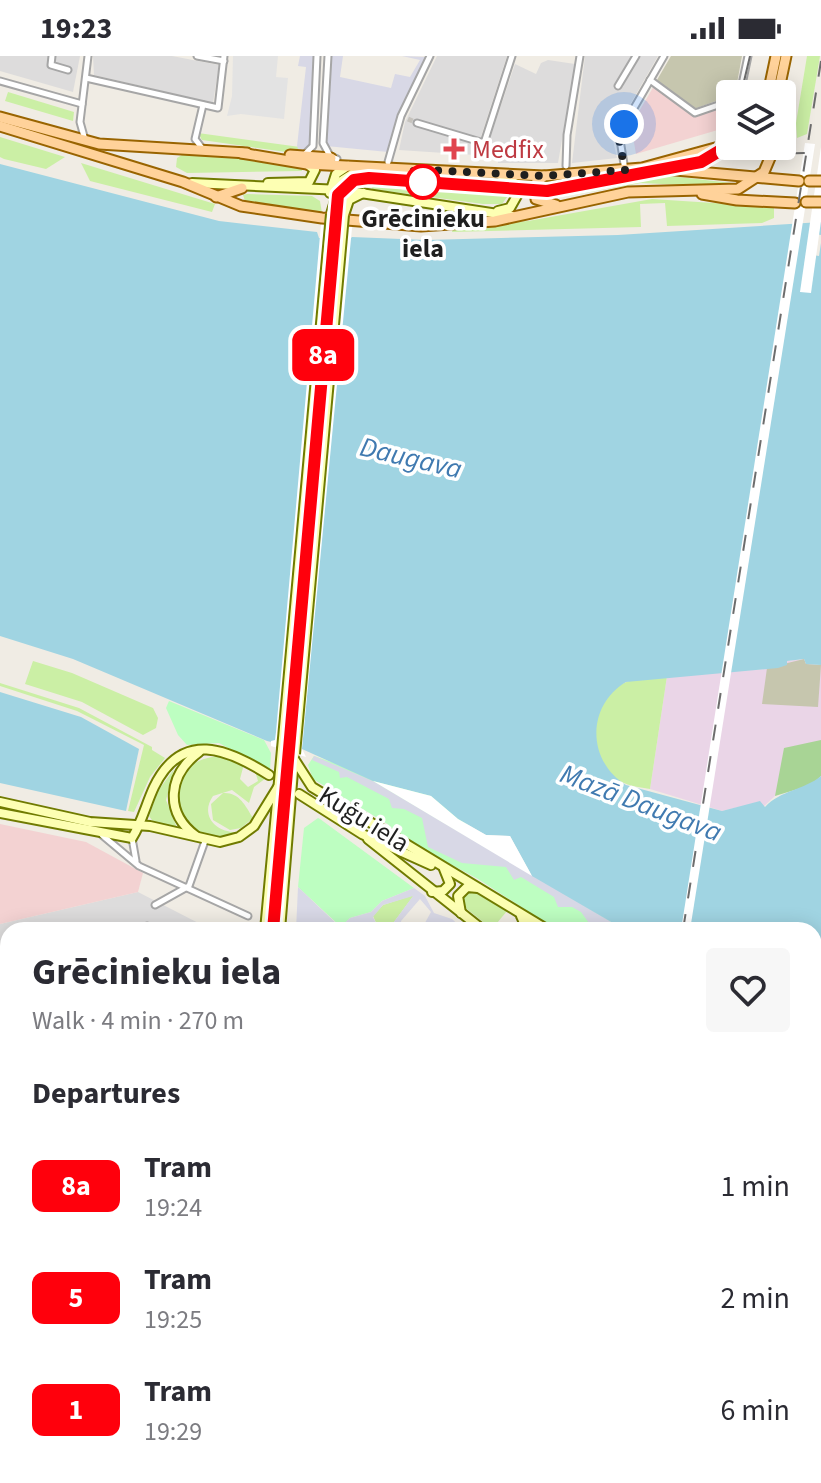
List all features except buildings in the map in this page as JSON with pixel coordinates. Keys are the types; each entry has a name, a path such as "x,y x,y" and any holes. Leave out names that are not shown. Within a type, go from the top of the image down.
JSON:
{"main road":[{"path":"771,80 776,56"},
{"path":"781,80 786,56"},
{"path":"0,117 85,141 184,149"},
{"path":"0,126 183,182 216,197 276,213 412,225 478,224 628,192 699,193 738,189 757,178 770,160"},
{"path":"148,171 136,159 138,153 202,148 352,164 544,176 642,168 716,149"},
{"path":"305,160 388,162 409,168"},
{"path":"195,183 305,182 315,174 305,160"},
{"path":"266,922 333,190 336,174 352,164"},
{"path":"333,190 355,172 409,168"},
{"path":"642,168 821,181"},
{"path":"475,211 502,211 514,204 519,189 511,179 500,175"},
{"path":"544,176 535,184 536,199 542,204 561,205"},
{"path":"183,182 363,193 517,217"},
{"path":"216,197 242,188"},
{"path":"317,190 331,209"},
{"path":"281,922 344,215 349,200 363,193"},
{"path":"699,193 737,200 795,203"},
{"path":"806,202 821,202"},
{"path":"203,749 183,767 173,797 179,820 203,840"},
{"path":"0,813 132,838 164,771 181,757 203,749 227,751 269,775"},
{"name":"Kuģu iela","path":"294,756 312,787 535,922"},
{"path":"0,802 103,824 139,826 203,840 226,841 250,830 278,787"},
{"name":"Kuģu iela","path":"299,794 362,834 472,922"},
{"name":"Kuģu iela","path":"362,834 444,868"},
{"path":"432,892 443,891 450,884 444,868"},
{"path":"461,914 456,902 462,890 482,888"},
{"path":"518,912 523,922"}],"street":[{"path":"52,56 51,65 68,70"},
{"path":"85,141 80,122 88,56"},
{"path":"86,78 218,108 224,58 197,56"},
{"path":"305,160 313,146 317,56"},
{"path":"328,56 323,143 330,156 337,159"},
{"path":"388,162 430,56"},
{"path":"417,123 484,143 512,56"},
{"path":"566,166 566,141 580,56"},
{"path":"618,86 636,56"},
{"path":"625,170 619,134 664,56"},
{"path":"743,80 748,56"},
{"path":"650,80 695,113 716,106"},
{"path":"0,81 82,104"},
{"path":"202,148 195,139 203,105"},
{"path":"60,136 80,122"},
{"path":"101,834 139,866 189,886 248,916"},
{"path":"132,838 132,851 139,866"},
{"path":"158,905 189,886 203,840"}],"shaded area":[{"path":"0,56 80,56 73,92 0,71"},
{"path":"93,56 172,56 219,65 213,103 94,75"},
{"path":"233,56 278,56 276,77 288,78 284,119 241,114 227,116 232,96"},
{"path":"300,56 313,56 310,143 307,151 300,154 297,146 306,67 298,66"},
{"path":"331,56 343,56 340,77 391,88 395,74 410,77 420,60 402,56 426,57 397,118 388,152 326,146"},
{"path":"437,56 507,56 475,155 399,150 405,122"},
{"path":"585,56 658,56 612,136 617,158 572,163"},
{"path":"671,56 742,56 738,80 716,80 716,101 694,109 657,80"},
{"path":"548,60 575,64 558,163 498,163 498,148 489,141 515,64 536,74 541,63"},
{"path":"654,86 694,115 716,109 716,131 636,154 631,125"},
{"path":"804,659 806,664 821,665 821,776 775,796 762,808 759,802 722,811 650,789 667,676 778,668 786,661"},
{"path":"804,659 806,664 821,665 818,707 762,704 767,668"},
{"path":"314,756 373,781 611,922 588,922 581,912 572,907 558,907 554,897 521,877 514,880 506,867 462,863 428,847 422,818 404,809 392,808 389,799 347,777 340,778 339,772 312,760"},
{"path":"0,824 86,842 143,873 138,892 0,922"},
{"path":"298,887 335,922 296,922"},
{"path":"414,888 425,896 434,913 455,922 425,922 431,912 420,899 401,921 394,922 413,896 383,905 373,917 376,922 346,922 371,912 382,901"},
{"path":"138,892 196,922 9,922"}],"green space":[{"path":"807,56 820,56 807,134 797,138 796,123"},
{"path":"8,92 74,112 73,121 5,101"},
{"path":"198,133 300,147 300,154 202,140"},
{"path":"0,137 65,157 46,169 4,159 0,157"},
{"path":"185,153 301,165 302,171 187,173 176,167 177,158"},
{"path":"81,163 215,204 212,212 90,181"},
{"path":"662,175 740,184 725,187 641,183 545,200 538,195 565,194"},
{"path":"373,183 409,186 401,190 510,193 502,204 483,204 372,189"},
{"path":"243,195 312,196 320,201 322,213 245,201"},
{"path":"652,199 774,207 774,218 762,223 667,226 665,203 640,204 641,227 452,232 452,227 528,221"},
{"path":"33,661 72,673 153,708 158,718 156,728 143,735 82,702 25,684"},
{"path":"667,676 650,789 623,783 606,768 600,756 596,742 598,714 612,691 624,683"},
{"path":"0,683 79,708 152,747 165,758 150,777 134,812 128,811 144,745 77,711 0,686"},
{"path":"169,701 264,740 271,753 270,771 219,743 187,745 178,735 166,708"},
{"path":"821,740 821,776 811,785 775,796 784,748"},
{"path":"228,756 244,764 240,779 248,787 258,781 255,771 266,778 254,787 249,803 232,790 213,796 209,803 209,817 217,827 239,832 218,838 200,834 187,822 179,805 178,787 185,771 202,760"},
{"path":"314,756 431,796 533,876 611,922 545,922 478,879 387,830 389,825 313,779 308,765"},
{"path":"174,769 166,800 177,828 154,823 149,816 158,791"},
{"path":"223,793 237,797 253,818 241,828 230,830 213,820 211,804"},
{"path":"318,818 414,888 382,901 371,912 346,922 336,922 298,887 304,828"},
{"path":"472,891 507,911 498,922 483,922 463,906 461,896"},
{"path":"414,895 394,922 376,922 373,916 383,905"}],"water":[{"path":"0,164 219,221 317,232 319,238 348,241 352,237 426,240 618,235 821,222 821,235 810,233 807,254 819,256 821,243 821,665 806,664 804,659 787,661 787,665 778,668 626,682 613,692 604,705 596,734 604,762 613,775 626,785 722,811 760,801 765,807 778,797 821,776 821,922 611,922 532,876 510,836 486,835 458,819 431,796 373,781 302,749 267,741 73,659 0,636"},
{"path":"0,692 81,717 139,749 126,811 0,783"}],"pier":[{"path":"805,143 815,144 691,922 682,922"},
{"path":"821,147 821,221 811,293 800,292"},
{"path":"322,213 350,215 352,228 302,749 306,757 271,746 271,741 275,740 276,732"},
{"path":"373,781 431,796 458,819 486,835 510,836 532,876"}],"tunnel":[{"path":"408,119 417,123"}],"tram line":[{"path":"744,80 750,56"},
{"path":"708,159 716,153"},
{"path":"274,922 335,214 344,188 354,181 369,178 547,191 740,155 804,153"},
{"name":"8a","path":"273,922 338,195 354,180 369,178 561,190 701,162 716,154"}],"railway":[{"path":"684,922 821,61"}],"place":[{"name":"Medfix","path":"454,149"},
{"name":"Grēcinieku iela","path":"423,182"}],"route":[{"path":"423,182 412,169 544,176 625,170 619,139 624,124"}],"water label":[{"name":"Daugava","path":"411,458"},
{"name":"Mazā Daugava","path":"641,803"}]}
